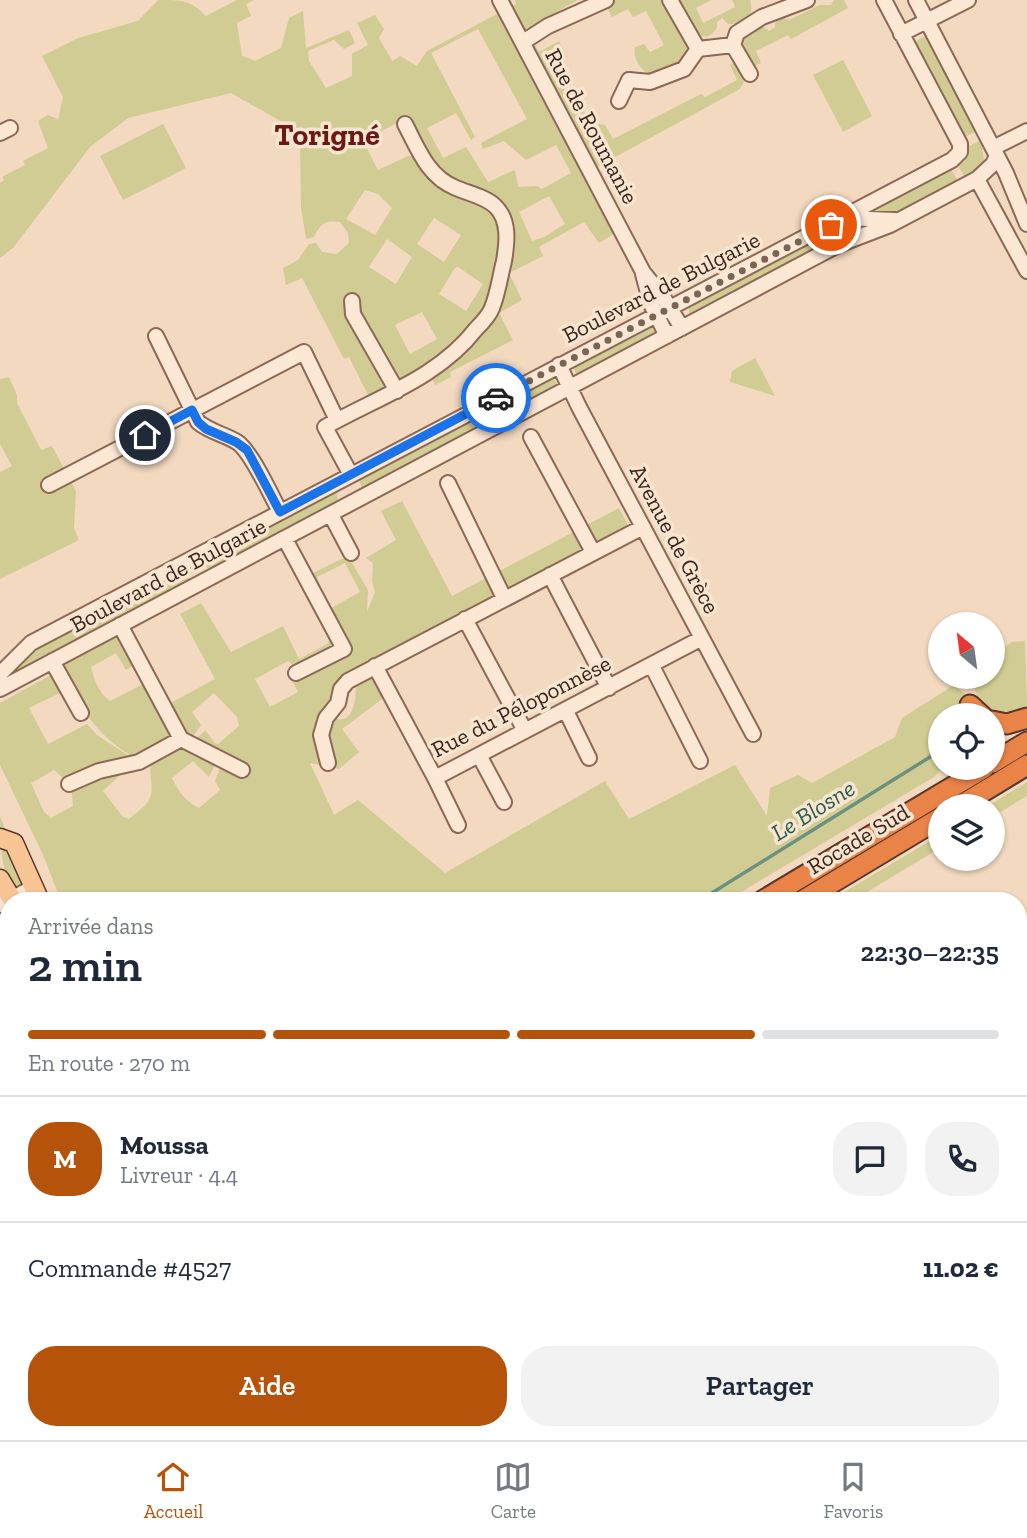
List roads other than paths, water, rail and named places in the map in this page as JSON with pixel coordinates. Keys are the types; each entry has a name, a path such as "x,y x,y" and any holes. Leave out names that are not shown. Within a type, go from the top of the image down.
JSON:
{"highway":[{"path":"1005,723 1027,718"},
{"path":"1005,755 1027,742"},
{"path":"979,794 1027,765"},
{"path":"880,830 902,807 941,780"},
{"name":"Rocade Sud","path":"777,892 964,780"},
{"name":"Rocade Sud","path":"817,892 928,825"}],"main road":[{"path":"0,838 14,842 36,892"}],"street":[{"name":"Rue de Roumanie","path":"500,0 643,272 670,307 682,328"},
{"path":"523,43 548,26 606,0"},
{"path":"670,0 698,48"},
{"path":"750,74 733,45 737,33 754,22 807,0"},
{"path":"884,0 901,34 968,0"},
{"path":"916,0 995,152 1027,224"},
{"name":"Boulevard de Bulgarie","path":"0,674 31,643 951,160 960,152 960,144 901,34"},
{"path":"698,48 733,45"},
{"path":"619,101 629,80 650,82 684,69 698,48"},
{"path":"351,475 325,427 397,391 431,371 464,346 491,310 506,248 507,230 503,216 494,205 448,185 435,176 404,124"},
{"path":"995,152 1027,131"},
{"name":"Boulevard de Bulgarie","path":"0,689 838,245 877,231 977,178 993,164 995,152"},
{"path":"977,178 1027,271"},
{"name":"Boulevard de Bulgarie","path":"837,221 895,220"},
{"path":"837,221 842,232 842,240 838,245"},
{"name":"Rue de Roumanie","path":"643,272 650,304 667,336"},
{"path":"352,300 353,314 397,391"},
{"path":"156,336 198,422 206,429 236,442 247,450 280,512"},
{"path":"49,485 304,352 337,420"},
{"name":"Avenue de Grèce","path":"559,365 753,734"},
{"path":"531,437 593,552"},
{"path":"448,482 504,598"},
{"path":"331,514 351,553"},
{"path":"328,763 321,735 326,718 338,703 341,689 348,681 643,527"},
{"path":"285,539 344,649 296,673"},
{"path":"550,575 609,688"},
{"path":"465,619 525,731"},
{"path":"120,625 180,739 242,770"},
{"name":"Rue du Péloponnèse","path":"375,666 435,778 702,638"},
{"path":"52,661 82,713"},
{"path":"652,666 700,761"},
{"path":"566,711 589,758"},
{"path":"69,784 111,767 139,762 180,739"},
{"path":"479,755 504,802"},
{"path":"435,778 458,825"}],"waterway":[{"name":"Le Blosne","path":"713,892 928,758"}],"district":[{"name":"Torigné","path":"327,135"}]}
